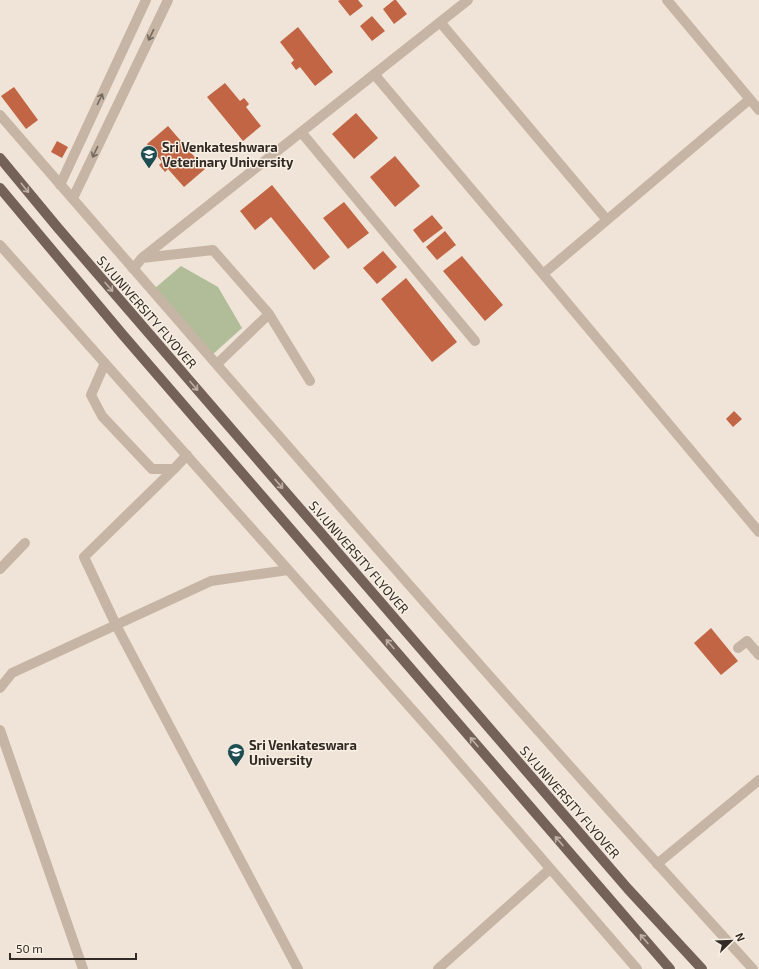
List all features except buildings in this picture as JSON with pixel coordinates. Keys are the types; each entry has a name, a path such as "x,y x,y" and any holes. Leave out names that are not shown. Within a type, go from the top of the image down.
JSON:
{"main road":[{"name":"S.V.UNIVERSITY FLYOVER","path":"0,158 54,223 628,889 702,969"},
{"path":"0,188 124,335 670,969"}],"street":[{"path":"60,185 146,0"},
{"path":"73,198 168,0"},
{"path":"133,269 142,258 468,0"},
{"path":"666,0 759,110"},
{"path":"440,22 607,220"},
{"path":"374,74 759,532"},
{"path":"543,274 750,99"},
{"path":"0,115 133,269 657,864 753,969"},
{"path":"301,132 475,341"},
{"path":"0,245 288,570 637,969"},
{"path":"142,258 213,250 269,314 310,381"},
{"path":"217,364 269,314"},
{"path":"105,363 91,395 102,416 152,469 174,469"},
{"path":"186,455 174,469 84,557 116,625 298,969"},
{"path":"0,569 25,543"},
{"path":"0,688 12,673 211,581 288,570"},
{"path":"738,648 747,641 759,655"},
{"path":"0,730 83,969"},
{"path":"657,864 759,780"},
{"path":"438,969 550,869"}],"green space":[{"path":"181,266 218,287 242,328 212,355 154,289"}],"place":[{"name":"Sri Venkateshwara Veterinary University","path":"149,169"},
{"name":"Sri Venkateswara University","path":"236,767"}]}
